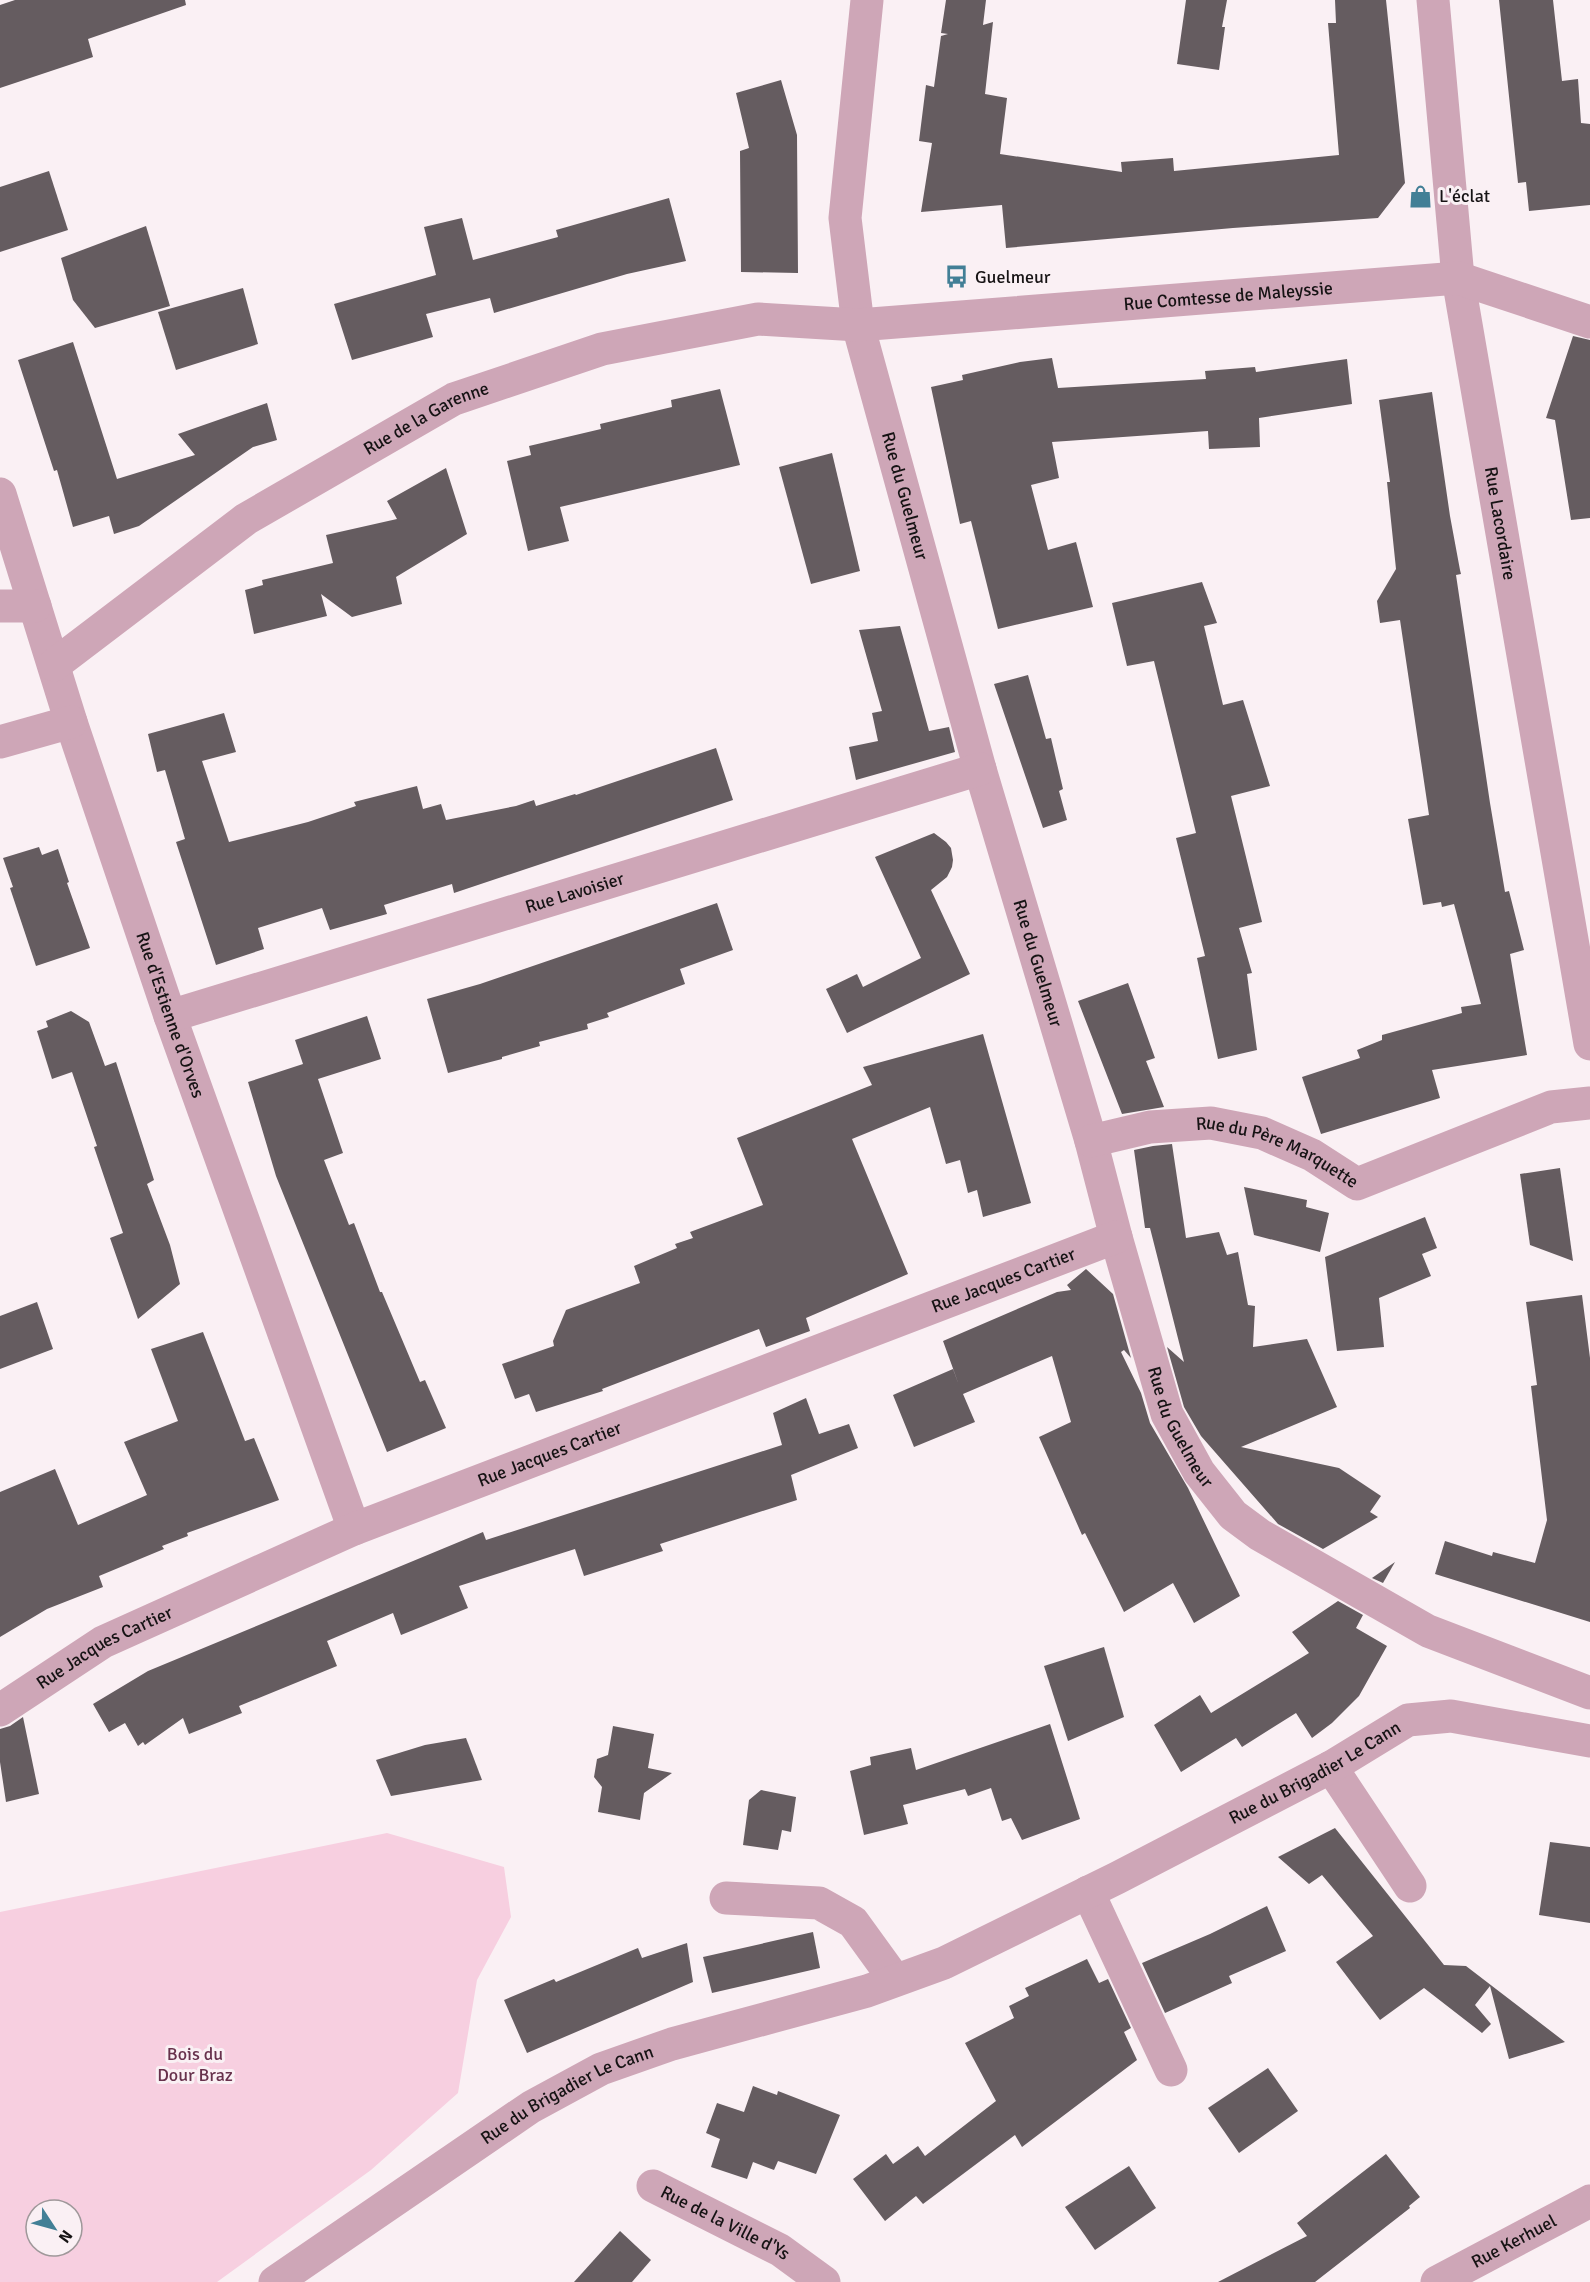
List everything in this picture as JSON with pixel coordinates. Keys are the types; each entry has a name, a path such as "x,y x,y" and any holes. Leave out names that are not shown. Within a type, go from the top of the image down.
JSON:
{"street":[{"name":"Rue du Guelmeur","path":"867,0 844,218 858,325 980,768 1091,1141 1167,1414 1198,1472 1233,1515 1260,1535 1428,1631 1590,1693"},
{"name":"Rue Lacordaire","path":"1433,0 1458,278 1590,1044"},
{"name":"Rue Comtesse de Maleyssie","path":"858,325 1458,278 1590,322"},
{"name":"Rue de la Garenne","path":"54,665 246,519 454,399 602,350 758,319 858,325"},
{"name":"Rue d'Estienne d'Orves","path":"0,494 71,722 170,1016 354,1529"},
{"path":"0,606 35,606"},
{"path":"0,742 71,722"},
{"name":"Rue Lavoisier","path":"170,1016 980,768"},
{"name":"Rue du Père Marquette","path":"1091,1141 1150,1127 1211,1123 1262,1133 1312,1155 1357,1184 1551,1107 1590,1103"},
{"name":"Rue Jacques Cartier","path":"0,1710 103,1642 354,1529 1116,1237"},
{"name":"Rue du Brigadier Le Cann","path":"275,2282 531,2107 601,2069 672,2043 867,1990 944,1963 1088,1892 1330,1767 1408,1720 1451,1716 1590,1741"},
{"path":"1330,1767 1410,1886"},
{"path":"1088,1892 1171,2070"},
{"path":"726,1898 819,1903 853,1922 895,1980"},
{"name":"Rue de la Ville d'Ys","path":"653,2186 780,2250 824,2282"},
{"name":"Rue Kerhuel","path":"1437,2282 1590,2201"}],"green space":[{"name":"Bois du Dour Braz","path":"387,1833 504,1867 511,1917 477,1980 458,2093 371,2170 217,2282 0,2282 0,1912"}],"building":[{"path":"15,0 185,0 186,5 88,39 93,57 0,88 0,5"},
{"path":"946,0 986,0 983,25 993,22 985,94 1007,98 1000,154 1122,172 1121,162 1173,158 1174,171 1339,155 1328,23 1336,23 1335,0 1386,0 1405,183 1378,218 1006,248 1002,205 921,212 932,143 919,141 926,85 934,87 941,36 948,34 941,33"},
{"path":"1186,0 1227,0 1222,27 1225,27 1219,70 1177,64"},
{"path":"1499,0 1553,0 1562,81 1578,79 1581,123 1590,124 1590,205 1529,211 1526,182 1518,183"},
{"path":"781,80 797,135 798,273 741,272 740,151 749,148 736,93"},
{"path":"49,171 68,230 0,252 0,187"},
{"path":"669,198 686,261 627,274 494,313 490,298 426,314 433,337 352,360 334,304 436,275 424,227 462,218 473,260 558,237 556,230"},
{"path":"146,226 170,306 95,328 73,300 61,258"},
{"path":"243,288 258,344 176,370 158,312"},
{"path":"1573,336 1590,340 1590,518 1571,520 1555,420 1546,418"},
{"path":"73,342 117,479 195,455 178,434 267,403 277,440 253,447 139,526 114,534 109,516 73,527 57,470 54,471 18,360"},
{"path":"1052,358 1058,388 1206,379 1205,371 1255,367 1256,372 1347,359 1352,404 1259,418 1260,447 1209,449 1208,431 1052,442 1059,478 1031,485 1048,550 1076,542 1093,607 998,629 971,521 960,524 931,387 963,380 962,375 1020,362"},
{"path":"720,389 740,465 560,507 569,541 528,551 507,461 531,455 529,446 601,429 600,424 672,407 671,400"},
{"path":"1432,392 1461,574 1456,575 1490,803 1505,892 1509,891 1524,950 1510,954 1527,1055 1432,1070 1440,1098 1321,1134 1302,1077 1360,1058 1357,1050 1382,1040 1382,1035 1462,1013 1461,1007 1481,1004 1454,904 1442,907 1441,902 1423,905 1408,819 1429,815 1400,620 1380,623 1377,601 1396,569 1387,482 1390,482 1379,400"},
{"path":"832,453 860,571 811,584 779,467"},
{"path":"446,468 467,534 396,577 402,604 352,617 321,594 327,616 254,634 245,590 263,585 262,580 333,563 326,535 397,519 387,501"},
{"path":"1202,582 1217,623 1204,626 1223,705 1243,700 1270,786 1231,796 1262,922 1239,928 1252,973 1247,974 1257,1050 1218,1059 1197,958 1205,956 1176,838 1196,833 1154,661 1127,666 1112,603"},
{"path":"900,626 929,731 949,727 955,752 856,780 849,747 878,741 872,713 882,711 859,630"},
{"path":"1028,675 1046,739 1051,738 1063,789 1059,791 1067,820 1043,828 994,684"},
{"path":"224,713 236,752 202,761 229,842 308,822 356,806 354,802 417,786 423,809 441,804 446,820 516,806 534,800 536,806 716,748 733,800 454,893 452,884 384,905 387,914 330,930 322,908 258,928 264,949 216,965 176,842 185,839 165,770 157,772 148,734"},
{"path":"934,833 951,848 953,860 947,877 931,890 970,974 847,1033 826,989 857,974 863,987 921,958 875,857"},
{"path":"39,847 42,855 58,849 69,882 67,883 90,948 36,966 10,888 13,887 3,858"},
{"path":"717,903 733,950 680,969 685,984 607,1013 609,1017 587,1024 588,1029 539,1042 540,1046 502,1057 502,1059 448,1073 427,999 480,984"},
{"path":"1128,983 1155,1058 1146,1061 1164,1107 1122,1114 1078,1001"},
{"path":"71,1011 89,1022 105,1066 116,1062 154,1180 147,1184 170,1245 180,1284 138,1319 110,1238 123,1233 72,1072 52,1079 37,1031 48,1027 46,1021"},
{"path":"367,1016 381,1059 318,1079 343,1153 324,1160 349,1225 354,1223 380,1292 382,1292 420,1382 425,1380 446,1428 387,1452 276,1176 248,1082 303,1064 295,1040"},
{"path":"983,1034 1031,1203 983,1217 977,1190 968,1193 960,1160 946,1164 930,1107 852,1139 908,1274 806,1318 810,1331 766,1347 759,1329 602,1389 603,1391 536,1412 529,1394 515,1399 502,1364 554,1346 553,1341 566,1310 640,1283 634,1266 677,1248 675,1244 693,1238 690,1232 763,1205 737,1138 872,1085 863,1067"},
{"path":"1172,1144 1186,1238 1219,1232 1227,1255 1238,1252 1248,1305 1255,1306 1253,1347 1307,1339 1337,1407 1241,1447 1339,1468 1381,1496 1370,1512 1378,1517 1323,1549 1278,1524 1201,1436 1184,1407 1167,1347 1184,1362 1150,1228 1145,1228 1134,1150"},
{"path":"1560,1168 1573,1261 1530,1245 1520,1174"},
{"path":"1244,1187 1307,1200 1306,1207 1329,1213 1320,1252 1254,1235"},
{"path":"1425,1217 1437,1248 1422,1254 1431,1276 1379,1298 1384,1347 1337,1351 1325,1257"},
{"path":"1086,1269 1113,1294 1131,1358 1124,1350 1121,1352 1141,1393 1150,1423 1188,1488 1240,1596 1194,1623 1173,1583 1124,1612 1085,1533 1082,1535 1039,1437 1071,1422 1052,1356 963,1394 975,1422 914,1447 893,1395 953,1369 959,1385 943,1341 1057,1292 1071,1290 1067,1285"},
{"path":"1582,1295 1590,1358 1590,1622 1435,1574 1445,1541 1492,1556 1493,1552 1535,1563 1547,1520 1531,1386 1537,1385 1526,1302"},
{"path":"37,1302 53,1349 0,1369 0,1316"},
{"path":"203,1332 245,1441 254,1438 279,1500 187,1533 188,1536 162,1546 164,1549 99,1576 103,1587 47,1609 0,1637 0,1492 55,1469 78,1525 147,1495 124,1442 178,1421 151,1349"},
{"path":"806,1398 819,1434 849,1424 858,1448 791,1475 797,1500 660,1544 663,1551 584,1576 575,1549 459,1586 468,1608 401,1635 393,1613 327,1641 337,1666 239,1706 242,1713 189,1734 183,1718 145,1745 143,1742 138,1746 125,1723 109,1732 93,1704 148,1671 483,1532 486,1540 782,1445 773,1413"},
{"path":"1395,1562 1383,1583 1372,1578"},
{"path":"1338,1601 1363,1615 1356,1628 1387,1646 1359,1696 1332,1723 1312,1738 1296,1713 1242,1747 1236,1738 1181,1772 1154,1725 1200,1695 1211,1713 1309,1653 1292,1632"},
{"path":"1104,1647 1124,1717 1068,1741 1044,1666"},
{"path":"23,1717 39,1794 6,1802 0,1762 0,1729 10,1726"},
{"path":"1050,1724 1080,1819 1022,1840 1011,1818 1002,1821 991,1788 968,1796 965,1789 903,1805 908,1824 864,1835 850,1771 871,1765 870,1757 911,1748 916,1770"},
{"path":"613,1726 654,1734 648,1768 672,1773 644,1793 640,1820 598,1812 602,1787 594,1777 597,1759 608,1755"},
{"path":"466,1738 482,1780 391,1796 376,1760 425,1745"},
{"path":"761,1790 796,1797 791,1832 782,1830 778,1850 743,1845 749,1800"},
{"path":"1335,1828 1444,1965 1466,1966 1565,2042 1509,2059 1490,1986 1475,2005 1491,2024 1482,2033 1424,1988 1380,2020 1336,1962 1373,1936 1322,1875 1309,1884 1278,1857"},
{"path":"1550,1842 1590,1847 1590,1923 1539,1915"},
{"path":"1267,1906 1286,1951 1229,1976 1232,1983 1165,2013 1142,1963 1210,1934"},
{"path":"813,1932 820,1968 712,1993 703,1957"},
{"path":"687,1943 693,1982 527,2053 504,2000 554,1979 556,1982 638,1948 642,1958"},
{"path":"1087,1959 1099,1983 1108,1979 1131,2028 1124,2032 1137,2060 1022,2147 1015,2135 923,2204 916,2196 885,2221 853,2179 886,2154 893,2164 918,2146 925,2156 996,2101 965,2043 1014,2018 1009,2006 1029,1996 1025,1988"},
{"path":"1268,2068 1298,2111 1239,2153 1208,2108"},
{"path":"753,2086 777,2095 778,2091 840,2115 816,2174 778,2161 774,2170 753,2162 747,2179 711,2167 720,2139 706,2133 717,2103 744,2112"},
{"path":"1386,2154 1420,2197 1409,2206 1410,2208 1315,2282 1218,2282 1307,2236 1297,2223"},
{"path":"1129,2166 1156,2208 1095,2250 1065,2207"},
{"path":"620,2231 651,2260 632,2282 574,2282"}],"place":[{"name":"L'éclat","path":"1421,196"},
{"name":"Guelmeur","path":"957,277"}]}
